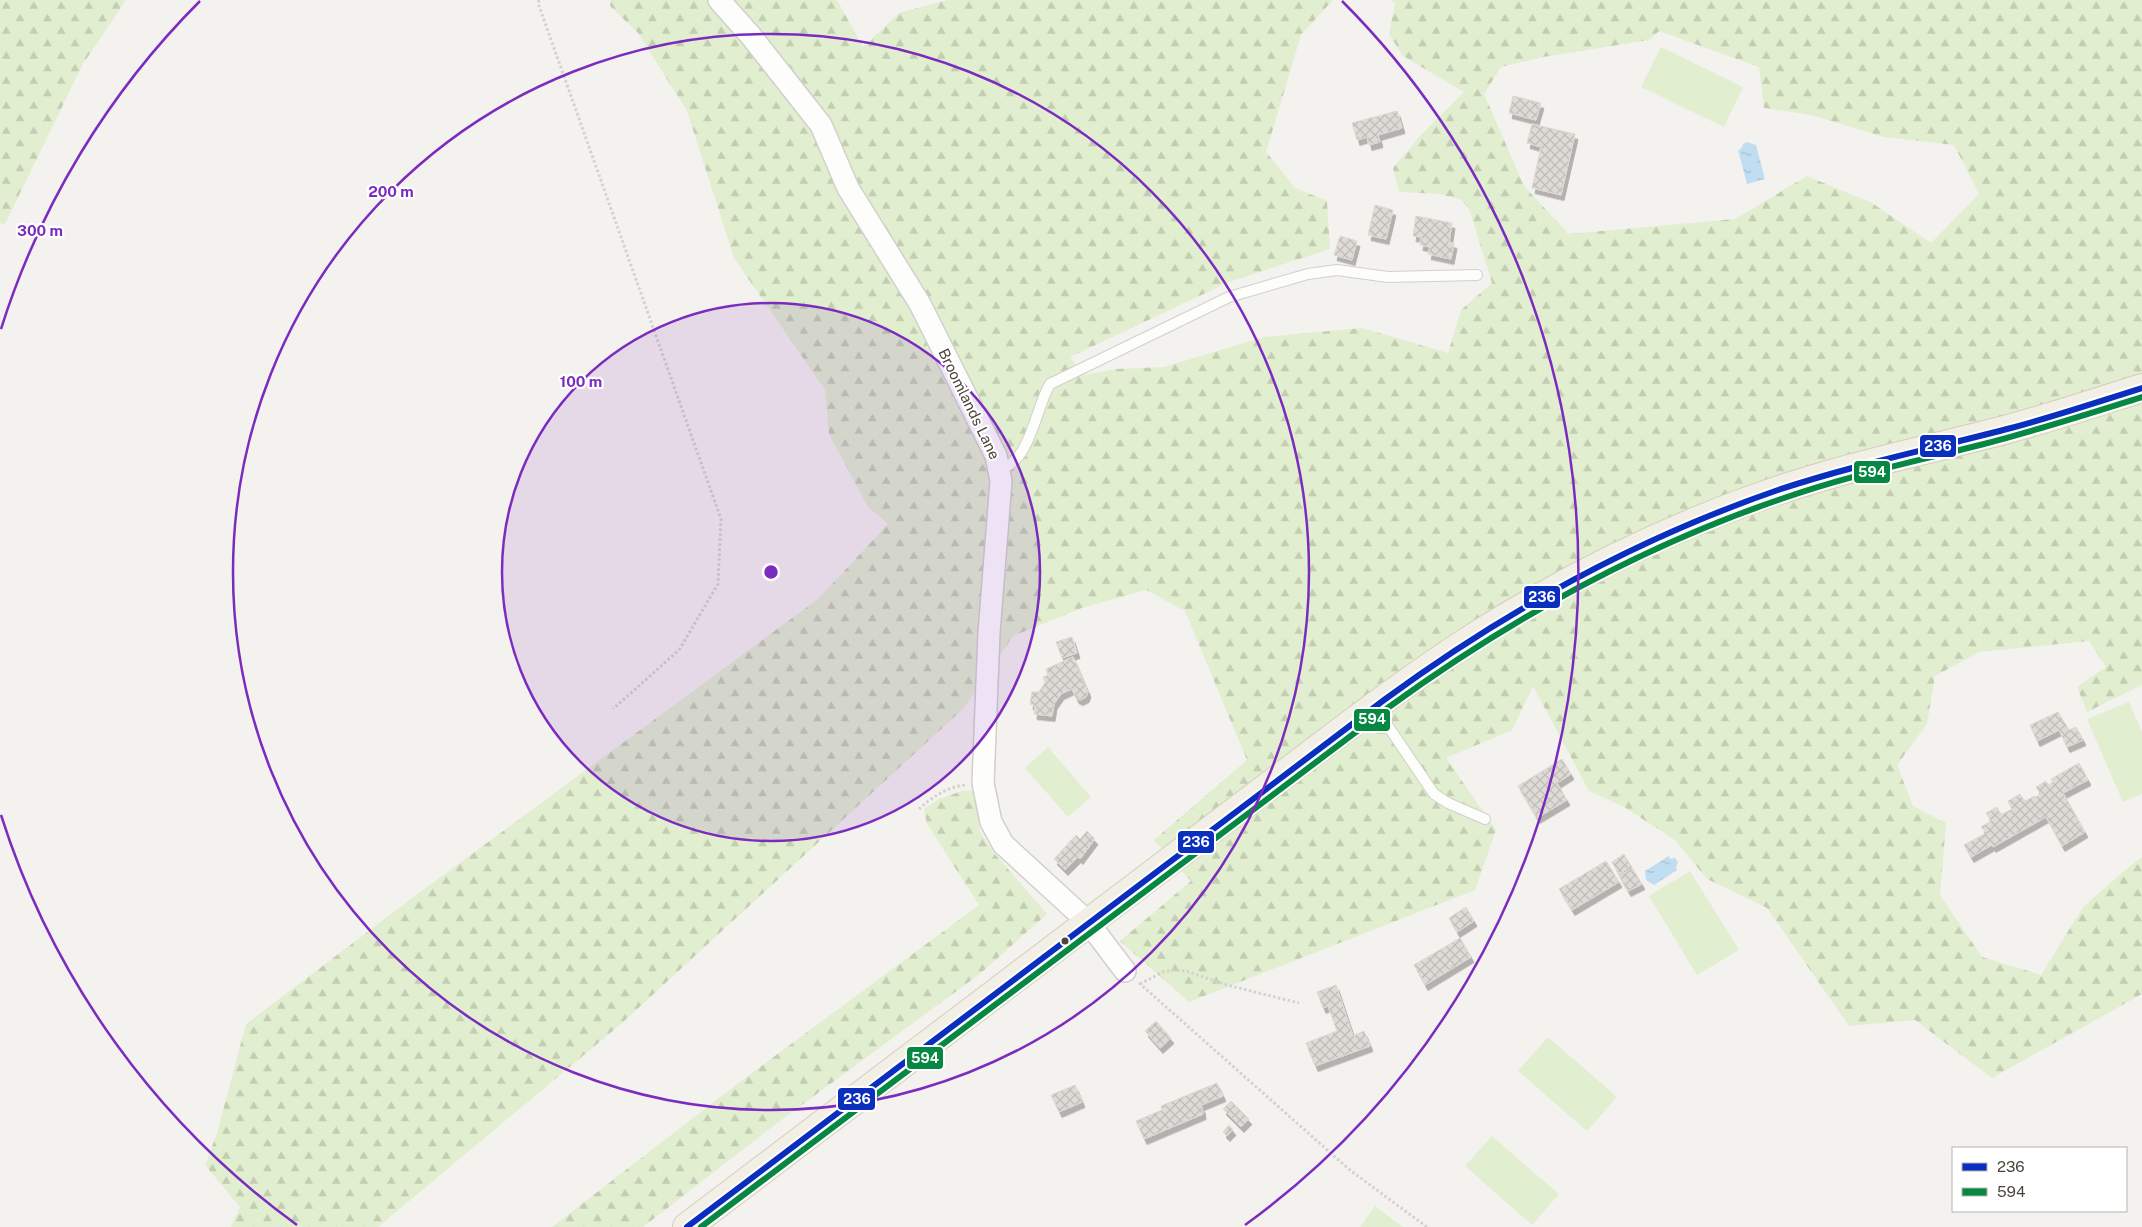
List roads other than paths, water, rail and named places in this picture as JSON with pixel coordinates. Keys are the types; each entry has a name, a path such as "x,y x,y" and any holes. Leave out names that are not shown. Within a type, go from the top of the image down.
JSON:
{"main road":[{"path":"687,1227 1374,707 1451,652 1525,606 1610,561 1712,515 1814,478 2010,428 2142,388"}],"street":[{"name":"Broomlands Lane","path":"719,0 751,36 821,125 848,188 920,304 996,456 1001,481 989,633 983,783 991,822 1003,844 1088,922 1132,978"}],"lane":[{"path":"1000,469 1008,467 1026,446 1050,384 1229,297 1308,274 1337,270 1388,277 1477,275"},
{"path":"1374,707 1434,794 1448,804 1485,819"}],"water":[{"path":"1747,142 1756,145 1765,179 1747,184 1738,150"},
{"path":"1669,856 1670,859 1675,858 1678,862 1677,870 1654,885 1646,880 1645,871"}]}
